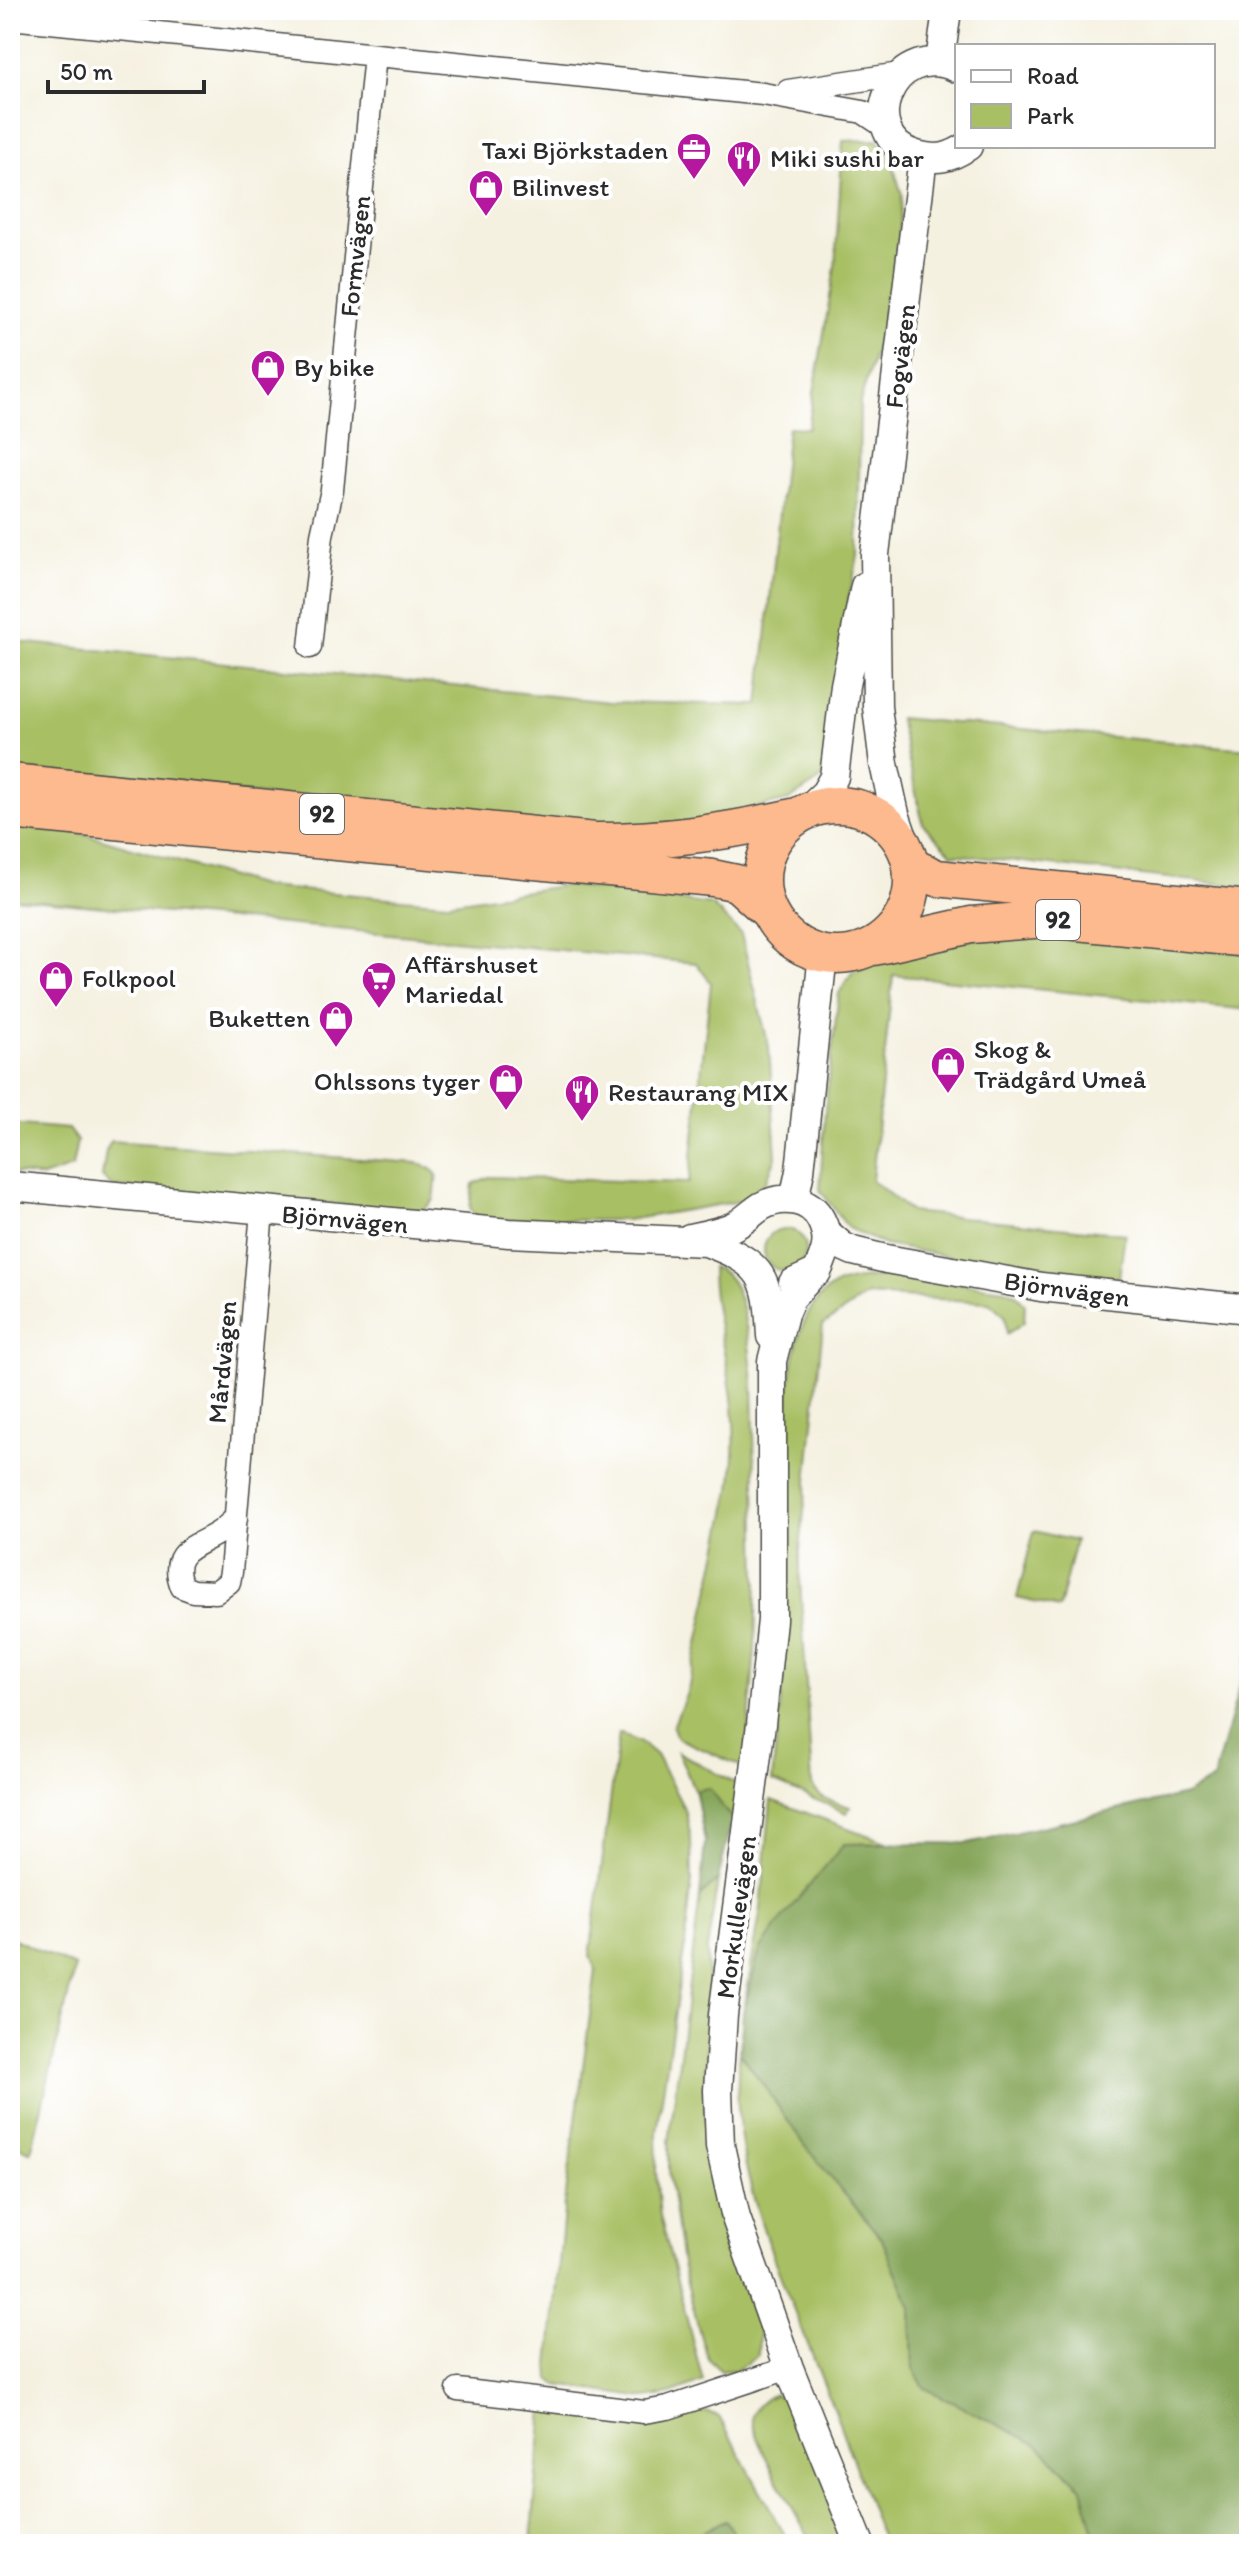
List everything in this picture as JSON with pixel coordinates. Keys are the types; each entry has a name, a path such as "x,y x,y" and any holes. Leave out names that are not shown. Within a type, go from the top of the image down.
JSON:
{"highway":[{"name":"92","path":"10,782 595,841 682,838 802,814"},
{"path":"842,804 868,811 892,828 910,859 911,894 901,921 869,948 847,955 823,954 797,944 776,925 769,912 762,881 765,859 780,830 802,814 827,805 842,804"},
{"name":"92","path":"10,811 713,878 737,883 769,912"},
{"name":"92","path":"910,859 937,878 1249,909"},
{"name":"92","path":"869,948 971,925 1046,919 1249,939"}],"street":[{"path":"763,94 900,74 920,63 949,65 947,10"},
{"path":"10,18 763,94 863,112 887,128"},
{"name":"Formvägen","path":"310,647 322,535 332,490 375,55"},
{"path":"900,74 892,83 884,108 892,139 904,151 923,157 950,158 965,148"},
{"name":"Fogvägen","path":"910,859 895,814 884,764 877,707 875,554 923,157"},
{"name":"Fogvägen","path":"802,814 825,793 834,777 845,685 861,600 875,554"},
{"path":"794,1200 800,1171 823,954"},
{"name":"Björnvägen","path":"10,1186 509,1233 706,1242 729,1251 778,1284 795,1283 813,1274 886,1259"},
{"name":"Björnvägen","path":"682,1239 729,1228 778,1200 794,1200 806,1204 817,1213 827,1233 842,1246 886,1259 1041,1287 1249,1309"},
{"name":"Mårdvägen","path":"236,1518 262,1211"},
{"path":"750,1218 743,1236 744,1250 769,1301 772,1361"},
{"path":"813,1274 828,1249 827,1233"},
{"name":"Morkullevägen","path":"813,1274 791,1298 772,1361 772,1620 723,2015 718,2090 720,2146 736,2218 789,2368 860,2544"},
{"path":"458,2390 644,2412 668,2408 789,2368"}],"green space":[{"path":"876,140 890,154 902,195 893,325 881,331 860,402 858,556 823,778 789,800 688,823 588,829 10,769 10,641 611,702 759,705 788,427 808,428 835,267 843,141"},
{"path":"899,718 1249,749 1249,887 952,854 923,824"},
{"path":"10,826 78,832 265,887 447,903 567,885 712,905 741,934 769,1047 776,1157 759,1198 627,1220 479,1220 470,1208 473,1184 489,1177 689,1183 711,983 696,963 10,898"},
{"path":"999,935 1099,938 1249,954 1249,1010 893,975 872,1180 911,1212 1125,1234 1119,1278 1008,1267 885,1245 848,1228 820,1190 825,1110 839,993 853,971 922,947"},
{"path":"10,1124 68,1129 77,1141 72,1167 42,1177 10,1173"},
{"path":"111,1141 417,1163 432,1169 437,1175 434,1200 422,1211 112,1187 102,1177 106,1151"},
{"path":"785,1229 800,1235 806,1250 800,1265 785,1271 770,1265 764,1250 770,1235"},
{"path":"712,1267 726,1275 739,1297 753,1384 757,1581 745,1768 677,1738 673,1727 688,1690 733,1475 733,1406"},
{"path":"899,1276 1005,1289 1016,1294 1025,1304 1024,1322 1007,1334 1005,1316 989,1302 867,1295 823,1325 800,1550 800,1579 812,1785 823,1797 850,1807 847,1813 772,1781 785,1648 789,1531 787,1443 791,1377 796,1346 805,1320 819,1298 846,1282"},
{"path":"1034,1531 1075,1541 1059,1608 1017,1598"},
{"path":"1249,1653 1249,2544 1097,2544 1082,2487 1036,2444 925,2388 913,2369 911,2307 882,2239 809,2151 740,2052 743,2013 760,1950 844,1844 968,1843 1185,1795 1213,1780"},
{"path":"619,1733 643,1744 656,1755 686,1812 691,1839 692,1881 657,2132 656,2172 660,2216 703,2381 671,2394 645,2398 558,2385 550,2379 549,2365 565,2202 596,1970 590,1956"},
{"path":"678,1752 740,1786 732,1819 709,1789 698,1790 696,1794"},
{"path":"709,1788 732,1819 718,1880 700,1896 705,1842 696,1794 698,1790"},
{"path":"771,1800 889,1843 844,1844 760,1950 743,2013 761,1908"},
{"path":"718,1880 707,1949 706,2135 734,2258 759,2333 758,2355 737,2370 721,2371 708,2359 701,2338 682,2264 669,2172 669,2142 700,1896"},
{"path":"10,1937 75,1967 31,2152 10,2141"},
{"path":"740,2052 809,2151 882,2239 911,2307 913,2369 925,2388 1036,2444 1082,2487 1097,2544 884,2544 758,2213 740,2133 737,2093"},
{"path":"774,2394 794,2404 849,2544 813,2544 766,2458 752,2415 761,2403"},
{"path":"543,2410 580,2411 648,2423 693,2412 719,2417 790,2544 740,2544 725,2520 677,2544 531,2544"},
{"path":"726,2520 740,2544 677,2544"}],"place":[{"name":"Taxi Björkstaden","path":"694,181"},
{"name":"Miki sushi bar","path":"744,189"},
{"name":"Bilinvest","path":"486,218"},
{"name":"By bike","path":"268,398"},
{"name":"Folkpool","path":"56,1009"},
{"name":"Affärshuset Mariedal","path":"379,1010"},
{"name":"Buketten","path":"336,1049"},
{"name":"Skog & Trädgård Umeå","path":"948,1095"},
{"name":"Ohlssons tyger","path":"506,1112"},
{"name":"Restaurang MIX","path":"582,1123"}]}
